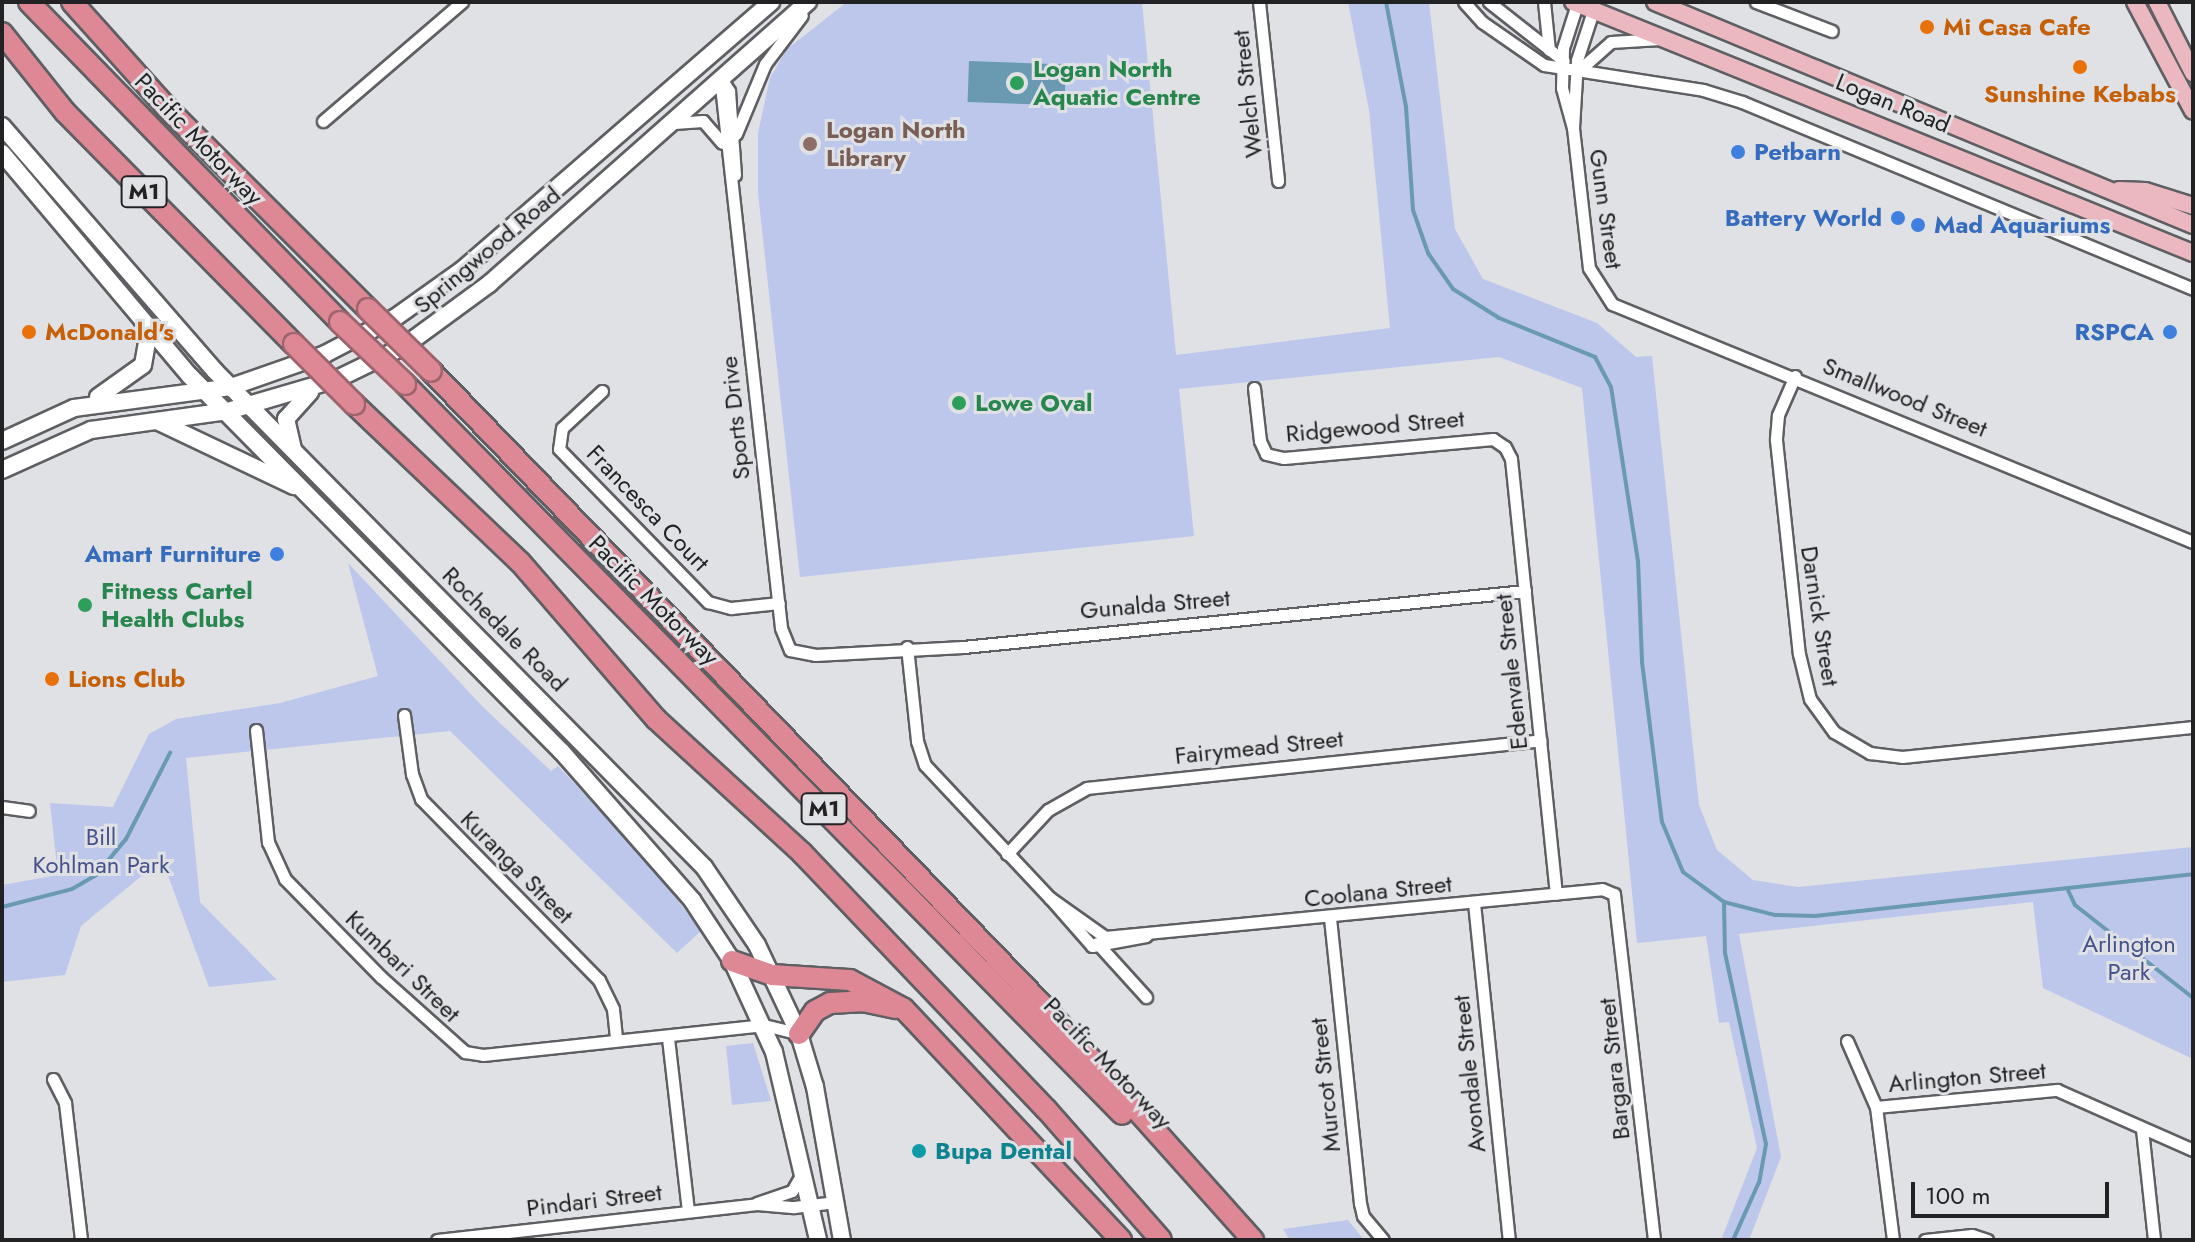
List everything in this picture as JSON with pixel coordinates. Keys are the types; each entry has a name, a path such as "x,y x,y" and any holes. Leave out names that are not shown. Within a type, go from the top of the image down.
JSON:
{"highway":[{"name":"Pacific Motorway","path":"29,2 340,322 405,384 1091,1080 1237,1240"},
{"path":"72,2 168,109 431,371 1050,1013 1253,1240"},
{"name":"M1","path":"2,33 65,112 354,404 520,562 656,719 802,853 1046,1109 1161,1240"},
{"path":"732,961 772,975 850,980 904,1009 1121,1240"},
{"path":"799,1034 815,1011 840,1000 904,1009"}],"main road":[{"name":"Springwood Road","path":"2,441 87,405 231,387 325,354 425,298 771,2"},
{"name":"Springwood Road","path":"2,470 91,430 228,411 337,379 403,347 458,310 720,77 810,2"},
{"name":"Logan Road","path":"1655,2 2193,225"},
{"path":"2135,2 2193,111"},
{"path":"2157,2 2193,73"},
{"name":"Logan Road","path":"1576,3 1595,7 1664,39 2193,253"},
{"name":"Sports Drive","path":"705,60 720,77"},
{"name":"Rochedale Road","path":"2,126 231,387 671,832 735,911 772,975 799,1034 815,1087 842,1240"},
{"name":"Rochedale Road","path":"2,153 142,324 638,834 692,900 732,961 764,1025 784,1078 818,1240"},
{"path":"2109,190 2145,191 2193,206"},
{"path":"87,405 140,369 147,348 142,324"},
{"path":"293,451 286,426 289,411 337,379"},
{"path":"153,420 232,452 310,495"}],"street":[{"path":"323,121 462,2"},
{"name":"Sports Drive","path":"736,134 765,64 810,2"},
{"name":"Welch Street","path":"1259,2 1278,181"},
{"path":"1464,2 1535,60 1577,72 1703,90 1742,102 2193,289"},
{"path":"1489,2 1549,50 1561,65"},
{"path":"1544,2 1549,50"},
{"path":"1756,2 1832,31"},
{"name":"Gunn Street","path":"1576,3 1561,65 1573,128 1589,268 1600,294"},
{"name":"Gunn Street","path":"1573,128 1577,72 1595,7"},
{"path":"1577,72 1611,42 1664,39"},
{"name":"Sports Drive","path":"720,77 729,91 736,134 734,180 779,603 790,650"},
{"name":"Sports Drive","path":"720,77 727,154 734,180"},
{"path":"662,130 681,120 703,121 714,129 727,154"},
{"name":"Smallwood Street","path":"1600,294 1625,311 1795,376 2193,542"},
{"name":"Darnick Street","path":"1795,376 1778,415 1782,501 1799,654 1810,699 1834,732 1870,753 1902,757 2193,727"},
{"name":"Ridgewood Street","path":"1254,388 1260,441 1266,454 1284,458 1493,439 1505,447"},
{"name":"Francesca Court","path":"602,391 562,428 559,449 708,602 731,608 779,603"},
{"name":"Edenvale Street","path":"1505,447 1525,591 1556,894"},
{"name":"Gunalda Street","path":"790,650 815,655 907,647 963,647 1525,591"},
{"path":"907,647 917,741 925,765 1050,898 1068,924 1098,941 1120,971 1146,997"},
{"name":"Kuranga Street","path":"404,715 412,774 421,799 599,980 613,1009 616,1040"},
{"name":"Kumbari Street","path":"256,730 268,842 285,879 452,1045 483,1055 616,1040 668,1038 764,1025 799,1034"},
{"name":"Fairymead Street","path":"1007,854 1048,810 1087,788 1540,740"},
{"path":"2,807 29,811"},
{"name":"Coolana Street","path":"1098,941 1602,889 1614,894"},
{"name":"Bargara Street","path":"1614,894 1654,1240"},
{"name":"Avondale Street","path":"1474,903 1509,1240"},
{"name":"Murcot Street","path":"1330,918 1360,1203 1363,1216 1383,1240"},
{"name":"Coolana Street","path":"1098,941 1122,943 1146,936"},
{"path":"1120,971 1117,950 1122,943"},
{"path":"668,1038 688,1211"},
{"path":"1847,1041 1876,1107 1893,1240"},
{"path":"53,1079 67,1115 81,1240"},
{"name":"Arlington Street","path":"1876,1107 2057,1090 2193,1150"},
{"path":"2142,1129 2154,1240"},
{"name":"Pindari Street","path":"757,1204 792,1191 804,1169"},
{"name":"Pindari Street","path":"437,1240 757,1204 812,1207 836,1202"},
{"path":"1925,1240 1972,1235 1987,1240"}],"green space":[{"name":"Arlington Park","path":"847,2 1142,2 1176,355 1390,328 1369,110 1348,2 1429,2 1455,229 1483,279 1597,323 1636,357 1652,356 1699,805 1717,850 1753,880 1798,887 2193,847 2193,1059 2043,988 2033,902 1739,934 1781,1157 1749,1240 1721,1240 1757,1148 1729,1022 1719,1023 1706,936 1637,943 1582,388 1499,357 1179,389 1194,536 800,577 758,193 758,133 770,78 787,49"},
{"name":"Bill Kohlman Park","path":"348,563 482,706 551,771 558,766 649,863 701,931 677,953 450,731 186,758 200,902 277,980 209,987 162,859 81,926 65,975 2,982 2,885 58,875 50,803 113,807 149,734 176,719 280,703 378,676"},
{"path":"753,1043 771,1101 732,1105 726,1046"},
{"path":"1348,1220 1364,1240 1290,1240 1283,1229"}],"shaded area":[{"name":"Logan North Aquatic Centre","path":"969,61 1066,64 1065,105 968,102"}],"waterway":[{"path":"1386,2 1406,107 1413,210 1428,253 1453,289 1499,318 1595,357 1611,387 1638,561 1642,662 1662,822 1683,872 1724,902 1775,915 1815,916 2193,874"},
{"path":"2,907 72,889 96,875 126,839 170,753"},
{"path":"2067,888 2075,905 2193,998"},
{"path":"1724,902 1725,953 1766,1144 1759,1182 1733,1240"}],"place":[{"name":"Mi Casa Cafe","path":"1927,27"},
{"name":"Sunshine Kebabs","path":"2080,67"},
{"name":"Logan North Aquatic Centre","path":"1017,83"},
{"name":"Logan North Library","path":"810,144"},
{"name":"Petbarn","path":"1738,152"},
{"name":"Battery World","path":"1898,218"},
{"name":"Mad Aquariums","path":"1918,225"},
{"name":"McDonald's","path":"29,332"},
{"name":"RSPCA","path":"2170,332"},
{"name":"Lowe Oval","path":"959,403"},
{"name":"Amart Furniture","path":"277,554"},
{"name":"Fitness Cartel Health Clubs","path":"85,605"},
{"name":"Lions Club","path":"52,679"},
{"name":"Bupa Dental","path":"919,1151"}]}
